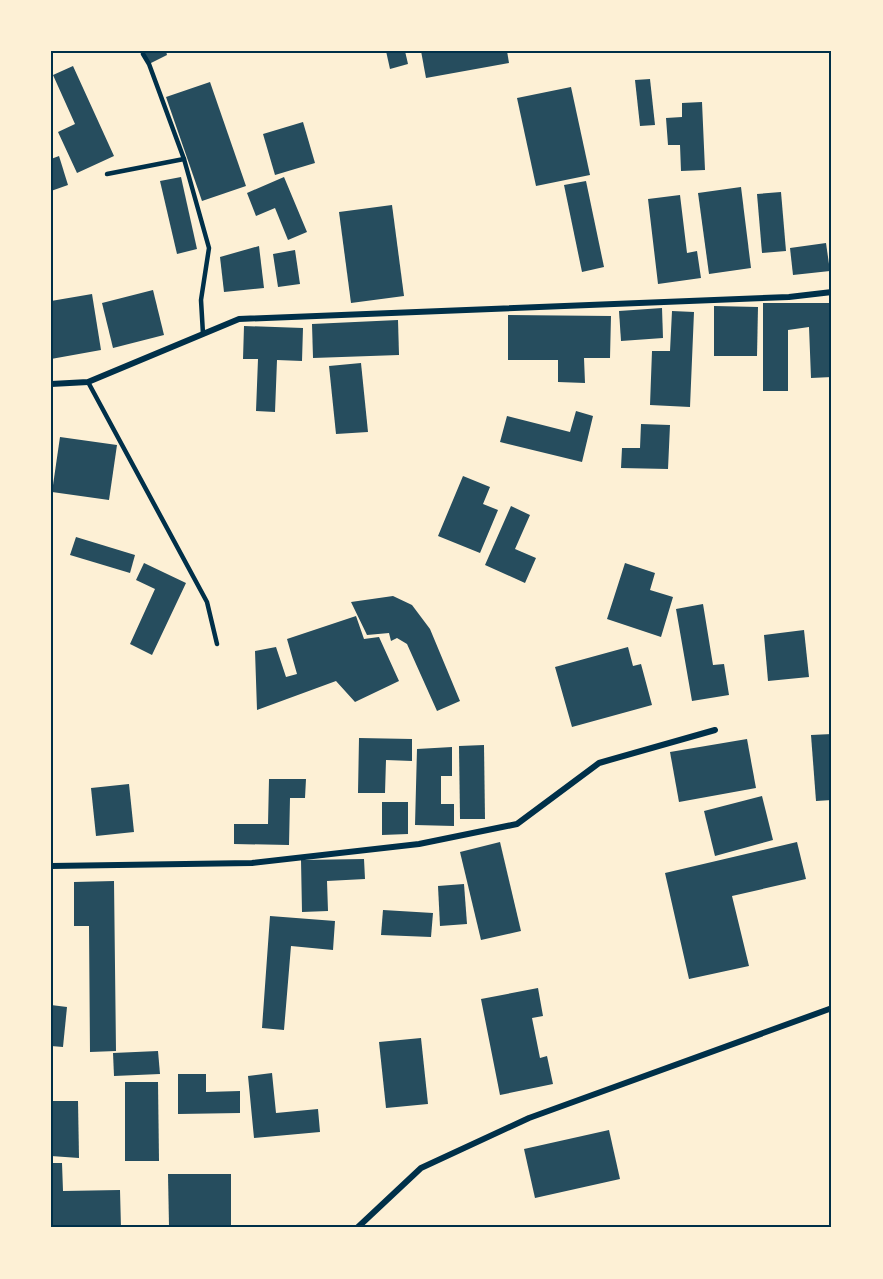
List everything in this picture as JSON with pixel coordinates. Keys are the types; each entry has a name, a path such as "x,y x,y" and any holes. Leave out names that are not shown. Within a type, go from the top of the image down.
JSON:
{"street":[{"path":"51,384 88,382 239,319 789,297 832,292"},
{"path":"51,866 252,863 419,844 517,824 599,763 715,730"},
{"path":"357,1228 421,1168 529,1118 832,1008"}],"lane":[{"path":"143,54 149,64 184,159 209,248 201,300 203,334"},
{"path":"107,174 184,159"},
{"path":"88,382 207,602 217,644"}],"building":[{"path":"143,51 166,51 167,55 149,64"},
{"path":"386,51 405,51 408,64 390,69"},
{"path":"421,51 507,51 509,63 426,78"},
{"path":"73,66 114,156 77,173 58,132 75,124 53,75"},
{"path":"650,79 655,125 640,126 635,80"},
{"path":"210,82 246,186 202,201 166,97"},
{"path":"571,87 590,175 536,186 517,98"},
{"path":"702,102 705,170 681,171 680,145 668,145 666,118 682,117 682,103"},
{"path":"303,122 315,163 275,175 263,134"},
{"path":"59,156 68,185 51,191 51,159"},
{"path":"181,177 197,249 177,254 160,181"},
{"path":"284,177 307,232 288,240 275,208 256,216 247,193"},
{"path":"586,181 604,267 582,272 564,185"},
{"path":"741,187 751,268 709,274 698,193"},
{"path":"781,192 786,251 762,253 757,194"},
{"path":"680,195 687,253 697,251 701,278 658,284 648,199"},
{"path":"392,205 404,296 351,303 339,212"},
{"path":"826,243 830,271 793,275 790,248"},
{"path":"259,246 264,288 224,292 220,257"},
{"path":"295,250 300,284 278,287 273,254"},
{"path":"153,290 164,335 113,348 102,303"},
{"path":"92,294 101,350 51,359 51,301"},
{"path":"763,303 832,303 832,377 811,378 809,327 788,330 788,391 763,391"},
{"path":"714,306 758,307 757,356 714,356"},
{"path":"662,308 663,338 621,341 619,311"},
{"path":"672,311 694,312 690,407 650,405 652,351 670,351"},
{"path":"508,315 611,316 610,358 584,358 585,383 558,382 558,360 508,360"},
{"path":"398,320 399,355 313,358 312,324"},
{"path":"244,326 303,328 302,361 277,360 275,412 256,411 258,359 243,359"},
{"path":"361,363 368,432 336,434 329,366"},
{"path":"576,411 593,416 582,462 500,442 507,416 570,432"},
{"path":"641,424 670,425 668,469 621,468 622,448 640,448"},
{"path":"60,437 117,445 109,500 52,492"},
{"path":"463,476 490,487 483,504 498,510 480,553 438,536"},
{"path":"511,506 530,515 515,549 536,558 525,583 485,565"},
{"path":"76,537 135,555 130,573 70,555"},
{"path":"144,563 186,583 152,655 130,644 155,589 136,580"},
{"path":"625,563 655,573 650,590 673,597 661,637 607,619"},
{"path":"393,596 412,605 430,629 460,701 437,711 407,644 397,638 391,641 389,633 367,635 351,602"},
{"path":"703,604 713,665 724,664 729,695 692,701 676,609"},
{"path":"356,616 364,639 379,637 399,681 355,702 336,681 257,710 255,651 276,647 286,677 297,674 287,639"},
{"path":"804,630 809,677 768,681 764,635"},
{"path":"628,647 633,666 641,664 652,705 572,727 555,667"},
{"path":"832,734 832,800 816,801 811,735"},
{"path":"359,738 412,739 412,761 386,760 385,793 358,793"},
{"path":"747,739 756,788 679,802 670,752"},
{"path":"484,745 485,819 460,819 459,746"},
{"path":"452,747 452,776 441,776 441,804 454,804 454,826 415,825 417,749"},
{"path":"269,779 306,779 305,798 290,798 289,845 234,844 234,824 268,824"},
{"path":"129,784 134,832 96,836 91,788"},
{"path":"762,796 773,840 715,856 704,811"},
{"path":"382,802 408,802 408,834 382,835"},
{"path":"500,842 521,931 481,940 460,852"},
{"path":"797,842 806,879 732,896 749,966 689,979 665,873"},
{"path":"364,859 365,879 327,881 328,911 302,912 301,860"},
{"path":"114,881 116,1051 90,1052 89,926 74,926 74,882"},
{"path":"464,884 467,924 440,926 438,886"},
{"path":"383,910 433,913 431,937 381,935"},
{"path":"270,916 335,921 333,950 291,946 284,1030 262,1028"},
{"path":"538,988 543,1016 532,1018 540,1058 547,1056 553,1084 500,1095 481,999"},
{"path":"51,1005 67,1007 63,1047 51,1046"},
{"path":"421,1038 428,1104 386,1108 379,1042"},
{"path":"158,1051 160,1074 114,1076 113,1053"},
{"path":"272,1073 276,1113 318,1109 320,1132 254,1138 248,1076"},
{"path":"178,1074 206,1074 206,1092 240,1091 240,1113 178,1114"},
{"path":"125,1082 158,1082 159,1161 125,1161"},
{"path":"51,1101 78,1101 79,1158 51,1156"},
{"path":"609,1130 620,1179 535,1198 524,1149"},
{"path":"51,1163 62,1163 63,1191 120,1190 121,1228 51,1228"},
{"path":"168,1174 231,1174 231,1226 169,1226"}]}
